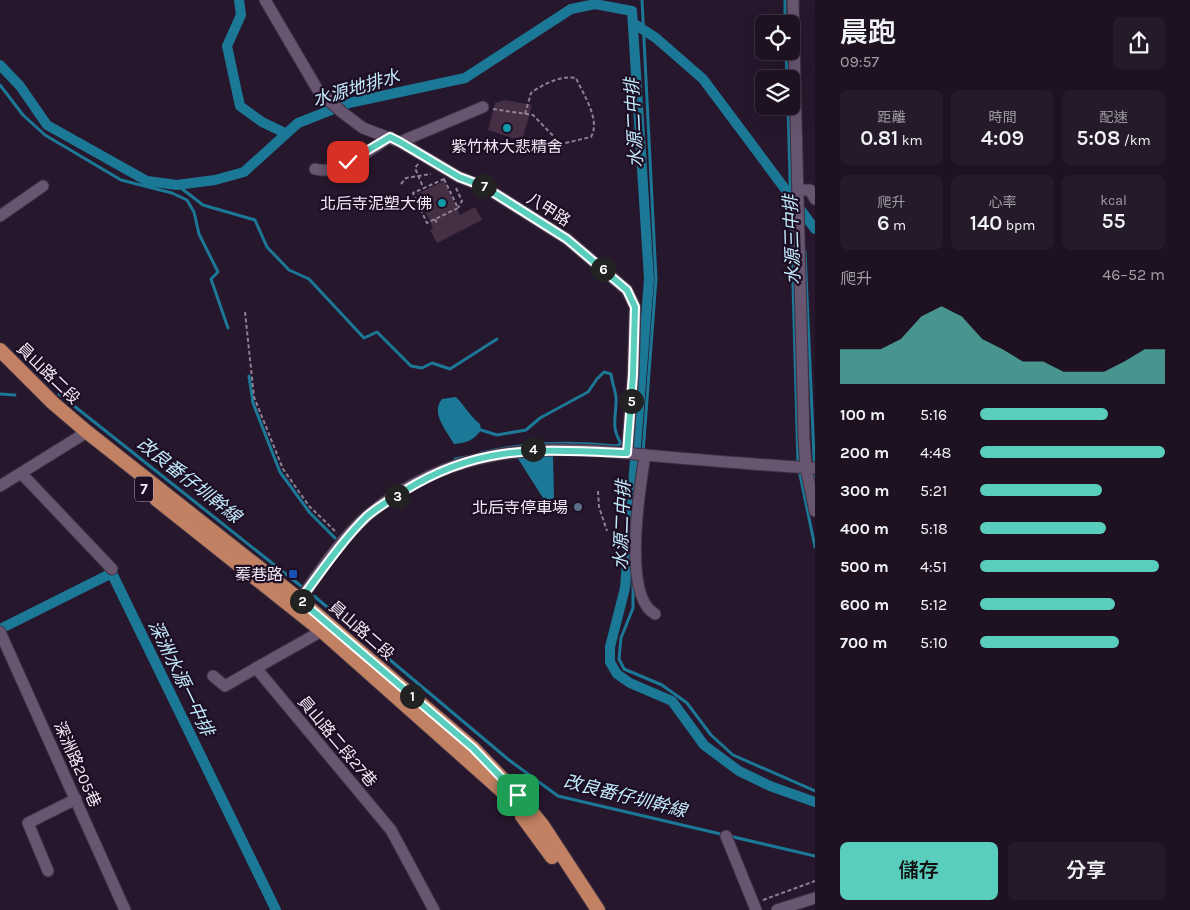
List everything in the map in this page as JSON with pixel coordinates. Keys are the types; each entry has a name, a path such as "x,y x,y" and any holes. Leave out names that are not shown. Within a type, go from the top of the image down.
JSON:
{"main road":[{"name":"員山路二段","path":"0,350 83,435"},
{"name":"員山路二段","path":"0,363 83,435 297,604 473,748 518,795 543,826 598,910"},
{"name":"員山路二段","path":"326,628 503,792 532,828 587,910"}],"street":[{"name":"八甲路","path":"265,0 319,92 330,103 363,128 395,140 459,177 483,186 567,239 630,294 635,307 633,375 637,571 641,595 649,610 655,614"},
{"path":"793,0 800,243 810,468 815,511"},
{"path":"315,169 325,172 395,140 483,107"},
{"path":"0,216 43,186"},
{"path":"798,190 810,190 815,199"},
{"path":"0,486 83,435"},
{"path":"297,604 345,540 368,516 424,478 454,465 507,452 534,449 635,454 810,468"},
{"path":"22,473 112,569"},
{"path":"213,676 225,686 326,628"},
{"name":"深洲路205巷","path":"0,632 125,910"},
{"name":"員山路二段27巷","path":"256,668 391,830 434,910"},
{"path":"48,871 28,823 76,799"},
{"path":"726,836 755,907"},
{"path":"777,910 815,898"}],"path":[{"path":"525,114 531,92 568,76 576,78 595,122 595,130 591,137 560,144"},
{"path":"483,107 533,115 560,144 562,149"},
{"path":"423,156 415,168 424,188"},
{"path":"401,184 406,178 432,174"},
{"path":"440,176 448,179"},
{"path":"455,186 462,201 458,208 427,223 413,193 444,180 458,208"},
{"path":"435,219 437,224"},
{"path":"245,312 254,397 283,469 309,506 345,540"},
{"path":"598,491 600,507 607,531"},
{"path":"755,907 815,881"}],"water":[{"path":"456,397 480,424 481,430 470,440 454,444 441,422 438,410 442,399"},
{"path":"515,454 553,456 554,498 545,501"}],"building":[{"path":"505,100 532,105 522,141 488,130 495,103"},
{"path":"444,181 460,215 475,207 482,220 437,243 430,230 433,228 417,194"}],"waterway":[{"path":"239,0 241,15 227,46 240,106 262,122 285,133"},
{"name":"水源二中排","path":"642,0 656,279 643,453"},
{"path":"785,0 785,15"},
{"name":"水源地排水","path":"0,65 20,86 47,125 147,181 177,185 215,180 244,172 298,123 349,103 465,78 571,9 595,4 632,11 649,279 625,588 610,647 610,662 617,674 630,683 672,701 704,745 739,771 770,786 815,802"},
{"name":"水源地排水","path":"633,23 656,38 703,79 815,229"},
{"path":"786,60 787,70"},
{"path":"0,85 23,115 45,135 121,180 172,193 187,200 194,212 199,234 218,272 211,279 228,328"},
{"path":"788,115 798,464"},
{"path":"177,185 203,205 255,220 267,247 289,270 309,279 364,338 377,332 411,366 422,368 432,363 450,369 497,339"},
{"name":"水源三中排","path":"805,251 815,480"},
{"path":"481,430 497,435 526,430 540,418 588,392 604,372 611,374 616,397 615,426 621,443 617,446 583,443 549,444 498,449 481,453"},
{"path":"249,376 253,403 280,472 310,513 335,538"},
{"name":"改良番仔圳幹線","path":"0,394 15,395"},
{"name":"改良番仔圳幹線","path":"59,394 301,586"},
{"path":"455,459 466,457"},
{"path":"799,470 815,547"},
{"name":"深洲水源一中排","path":"0,629 112,573 276,910"},
{"name":"深洲水源一中排","path":"110,578 272,910"},
{"name":"水源二中排","path":"633,581 633,608 621,638 619,659 624,669 662,685 687,703 711,735 733,755 815,791"},
{"name":"改良番仔圳幹線","path":"314,596 509,760 558,796 815,856"}],"place":[{"name":"紫竹林大悲精舍","path":"507,128"},
{"name":"北后寺泥塑大佛","path":"442,203"},
{"name":"北后寺停車場","path":"578,507"},
{"name":"蓁巷路","path":"293,574"}],"route":[{"path":"348,162 390,137 459,177 483,186 567,239 607,272 633,298 635,307 633,375 627,453 572,449 534,449 507,452 454,465 424,478 368,516 345,540 300,600 473,748 518,795"}]}
